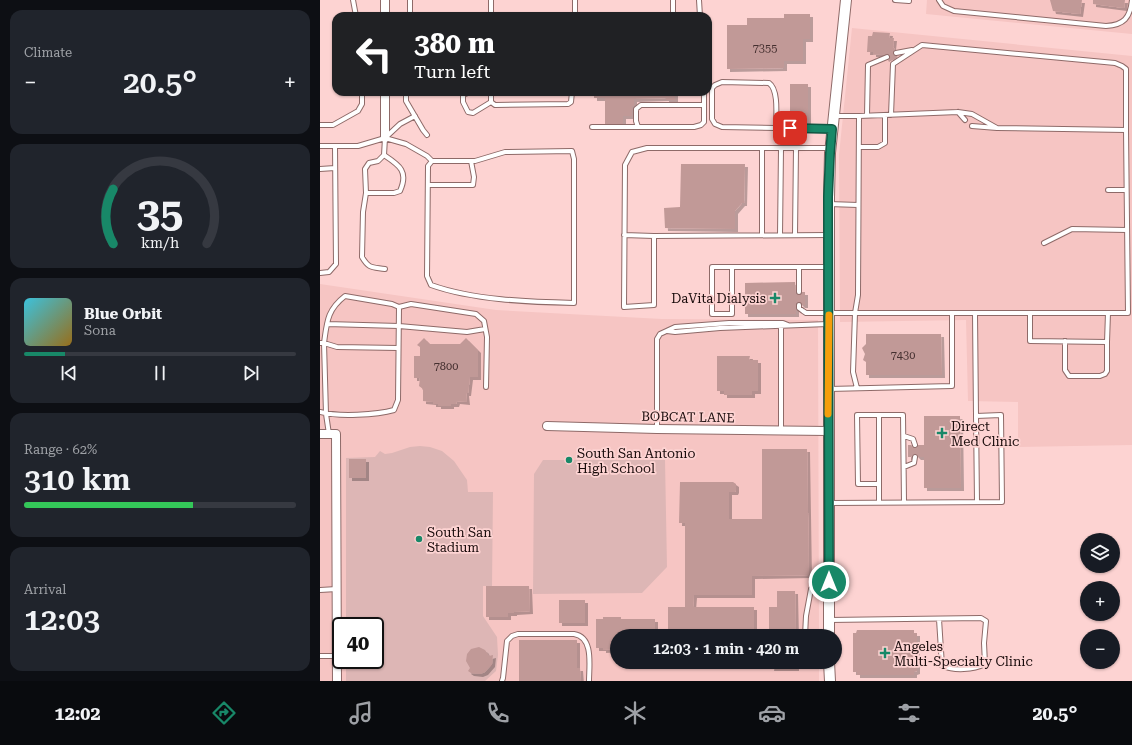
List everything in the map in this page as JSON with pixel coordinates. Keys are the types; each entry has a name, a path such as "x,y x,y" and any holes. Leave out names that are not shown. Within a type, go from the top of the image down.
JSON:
{"street":[{"path":"385,0 385,12"},
{"path":"829,629 828,204 830,148 846,0"},
{"path":"385,96 385,138"},
{"name":"BOBCAT LANE","path":"547,426 828,431"},
{"path":"320,434 332,434 336,617"},
{"path":"337,669 337,681"},
{"path":"829,669 830,681"}],"lane":[{"path":"353,0 355,12"},
{"path":"410,0 410,12"},
{"path":"491,0 491,12"},
{"path":"575,0 575,12"},
{"path":"673,0 673,12"},
{"path":"699,0 700,12"},
{"path":"895,0 909,1"},
{"path":"939,0 943,6 954,11 1106,26 1117,25 1126,19 1132,0"},
{"path":"799,305 799,308 806,313 1128,313 1126,69 1115,63 922,45 893,64 891,114"},
{"path":"896,53 914,50"},
{"path":"867,115 868,65 887,57"},
{"path":"776,128 775,91 773,85 769,83 722,82 712,88 712,119 718,126 776,128 832,129"},
{"path":"320,125 332,125 358,111 362,104 362,96"},
{"path":"406,96 406,100 427,135"},
{"path":"463,96 463,102 468,112 473,113 491,102"},
{"path":"491,96 491,102"},
{"path":"491,102 495,105 568,104 571,102 572,96"},
{"path":"592,127 694,127 701,125 704,122 704,96"},
{"path":"638,127 636,121 636,109 641,105 704,105"},
{"path":"834,116 958,112 972,114 998,128"},
{"path":"958,112 965,120"},
{"path":"858,147 878,147 885,143 885,115"},
{"path":"320,146 358,146 385,138 400,124 415,116"},
{"path":"857,388 853,372 858,294 859,116"},
{"path":"972,126 998,128 1126,130"},
{"path":"385,138 384,155 378,161 369,163 365,169 366,193 363,212 362,257 370,267 385,269"},
{"path":"385,138 406,144 427,156 432,161 475,161 505,152 572,151 574,159 574,303 536,302 486,297 443,290 431,285 427,276 428,166 432,161"},
{"path":"320,273 329,272 336,264 335,146"},
{"path":"654,236 654,305 624,307 625,165 632,152 648,148 830,148"},
{"path":"762,148 762,236"},
{"path":"795,236 796,148"},
{"path":"780,236 781,149"},
{"path":"366,193 394,194 400,191 403,185 403,170 399,165 384,155"},
{"path":"428,185 473,185 474,177 471,161"},
{"path":"320,168 335,168"},
{"path":"1108,190 1126,190"},
{"path":"828,204 858,205"},
{"path":"1044,243 1072,229 1127,230"},
{"path":"624,235 829,236"},
{"path":"732,267 732,314 712,314 712,267 732,267 799,268 828,267"},
{"path":"799,268 799,292"},
{"path":"332,434 326,414 322,343 328,316 336,303 345,296 392,304 399,307 411,304 476,314 484,321 487,337 486,387"},
{"path":"320,412 326,414 383,413 394,410 398,400 399,307"},
{"path":"828,388 952,386 952,313"},
{"path":"975,313 977,502"},
{"path":"1030,313 1030,341 1107,342"},
{"path":"1065,342 1065,370 1069,376 1100,376 1105,374 1107,370 1108,313"},
{"path":"657,429 657,339 660,334 675,327 729,323 783,323 788,325"},
{"path":"327,324 399,326 467,332 485,329"},
{"path":"667,331 675,332 720,328 781,327 788,325 829,324"},
{"path":"781,327 781,430"},
{"path":"322,343 337,347 398,348"},
{"path":"879,484 858,484 857,415 903,415 904,502"},
{"path":"879,415 879,502"},
{"path":"829,502 1002,502 1001,416 976,416"},
{"path":"904,436 913,439 915,445"},
{"path":"904,467 914,463 915,457"},
{"path":"805,629 811,589 816,583 829,582"},
{"path":"320,590 336,590"},
{"path":"829,620 981,618 986,621 984,643 985,664 966,669 951,669 942,666 939,619"},
{"path":"502,681 507,642 512,636 518,634 574,634 582,637 588,644 589,681"},
{"path":"320,656 332,656"}],"shaded area":[{"path":"927,0 1132,0 1132,34 926,14"},
{"path":"852,28 1132,56 1132,445 1018,447 1018,402 968,401 966,320 840,322 839,155"},
{"name":"South San Antonio High School","path":"320,284 496,310 662,319 818,320 819,629 610,629 610,669 819,669 819,681 320,681"},
{"name":"South San Stadium","path":"410,447 430,447 442,451 454,461 467,480 468,492 493,492 492,586 483,586 483,616 497,637 498,655 496,671 485,681 346,681 346,669 384,669 384,617 346,617 346,458 375,457 380,451 385,454"},
{"path":"543,460 665,460 667,567 642,593 533,594 534,474"}],"building":[{"path":"1050,0 1082,0 1080,14 1053,11"},
{"path":"1093,0 1125,0 1124,8 1093,4"},
{"path":"784,14 810,14 810,39 803,39 803,61 784,61 784,68 727,69 727,25 747,25 747,18 784,18"},
{"path":"873,32 890,33 889,38 894,38 893,47 895,50 893,54 898,57 889,62 889,54 882,55 867,52 868,36 872,36"},
{"path":"790,84 808,84 808,121 790,121"},
{"path":"594,96 675,96 675,100 666,100 666,98 634,99 632,116 623,116 623,124 605,124 605,98 594,98"},
{"path":"681,164 745,164 744,203 742,203 735,211 735,229 665,228 664,208 680,207"},
{"name":"DaVita Dialysis","path":"795,282 796,294 799,295 802,292 805,292 805,305 802,305 799,302 796,303 796,314 745,314 745,283"},
{"path":"866,334 941,334 942,375 866,375 866,362 863,360 865,354 862,348 866,344"},
{"path":"424,338 430,344 460,344 466,338 478,350 478,377 470,377 468,393 466,393 467,402 457,401 456,404 451,404 451,406 438,406 438,404 433,404 433,402 423,401 423,389 419,386 420,378 414,378 414,356 420,356 420,347 417,345"},
{"path":"717,356 750,356 749,360 758,360 758,391 752,391 752,395 724,395 724,391 717,391"},
{"path":"924,416 960,416 961,488 924,488 924,457 918,457 915,454 908,457 908,445 915,448 918,445 924,445"},
{"path":"762,449 807,449 809,575 752,576 752,595 694,595 693,607 754,607 754,629 668,629 668,607 685,607 685,523 679,523 680,482 733,482 736,484 736,490 735,492 729,492 729,519 762,519"},
{"path":"349,459 366,459 366,478 349,478"},
{"path":"486,586 529,586 530,611 508,613 508,617 486,617"},
{"path":"777,591 795,591 796,629 769,629 769,607 777,607"},
{"path":"559,600 585,600 585,623 559,623"},
{"path":"603,617 621,617 621,619 655,619 655,629 610,629 610,650 603,650 603,648 596,648 596,619 603,619"},
{"name":"Angeles Multi-Specialty Clinic","path":"857,630 914,630 914,633 917,633 917,671 914,672 914,675 857,675 857,672 853,672 853,633 856,633"},
{"path":"519,640 577,640 577,668 580,668 581,681 519,681"},
{"path":"479,647 485,650 489,656 493,655 492,664 485,672 480,674 471,673 468,671 470,668 466,661 467,654 471,649"}],"slow traffic":[{"path":"828,414 829,315"}],"place":[{"name":"DaVita Dialysis","path":"775,298"},
{"name":"Direct Med Clinic","path":"942,433"},
{"name":"South San Antonio High School","path":"569,460"},
{"name":"South San Stadium","path":"419,539"},
{"name":"Angeles Multi-Specialty Clinic","path":"885,653"}],"route":[{"path":"790,128 832,129 828,197 829,582"}]}
